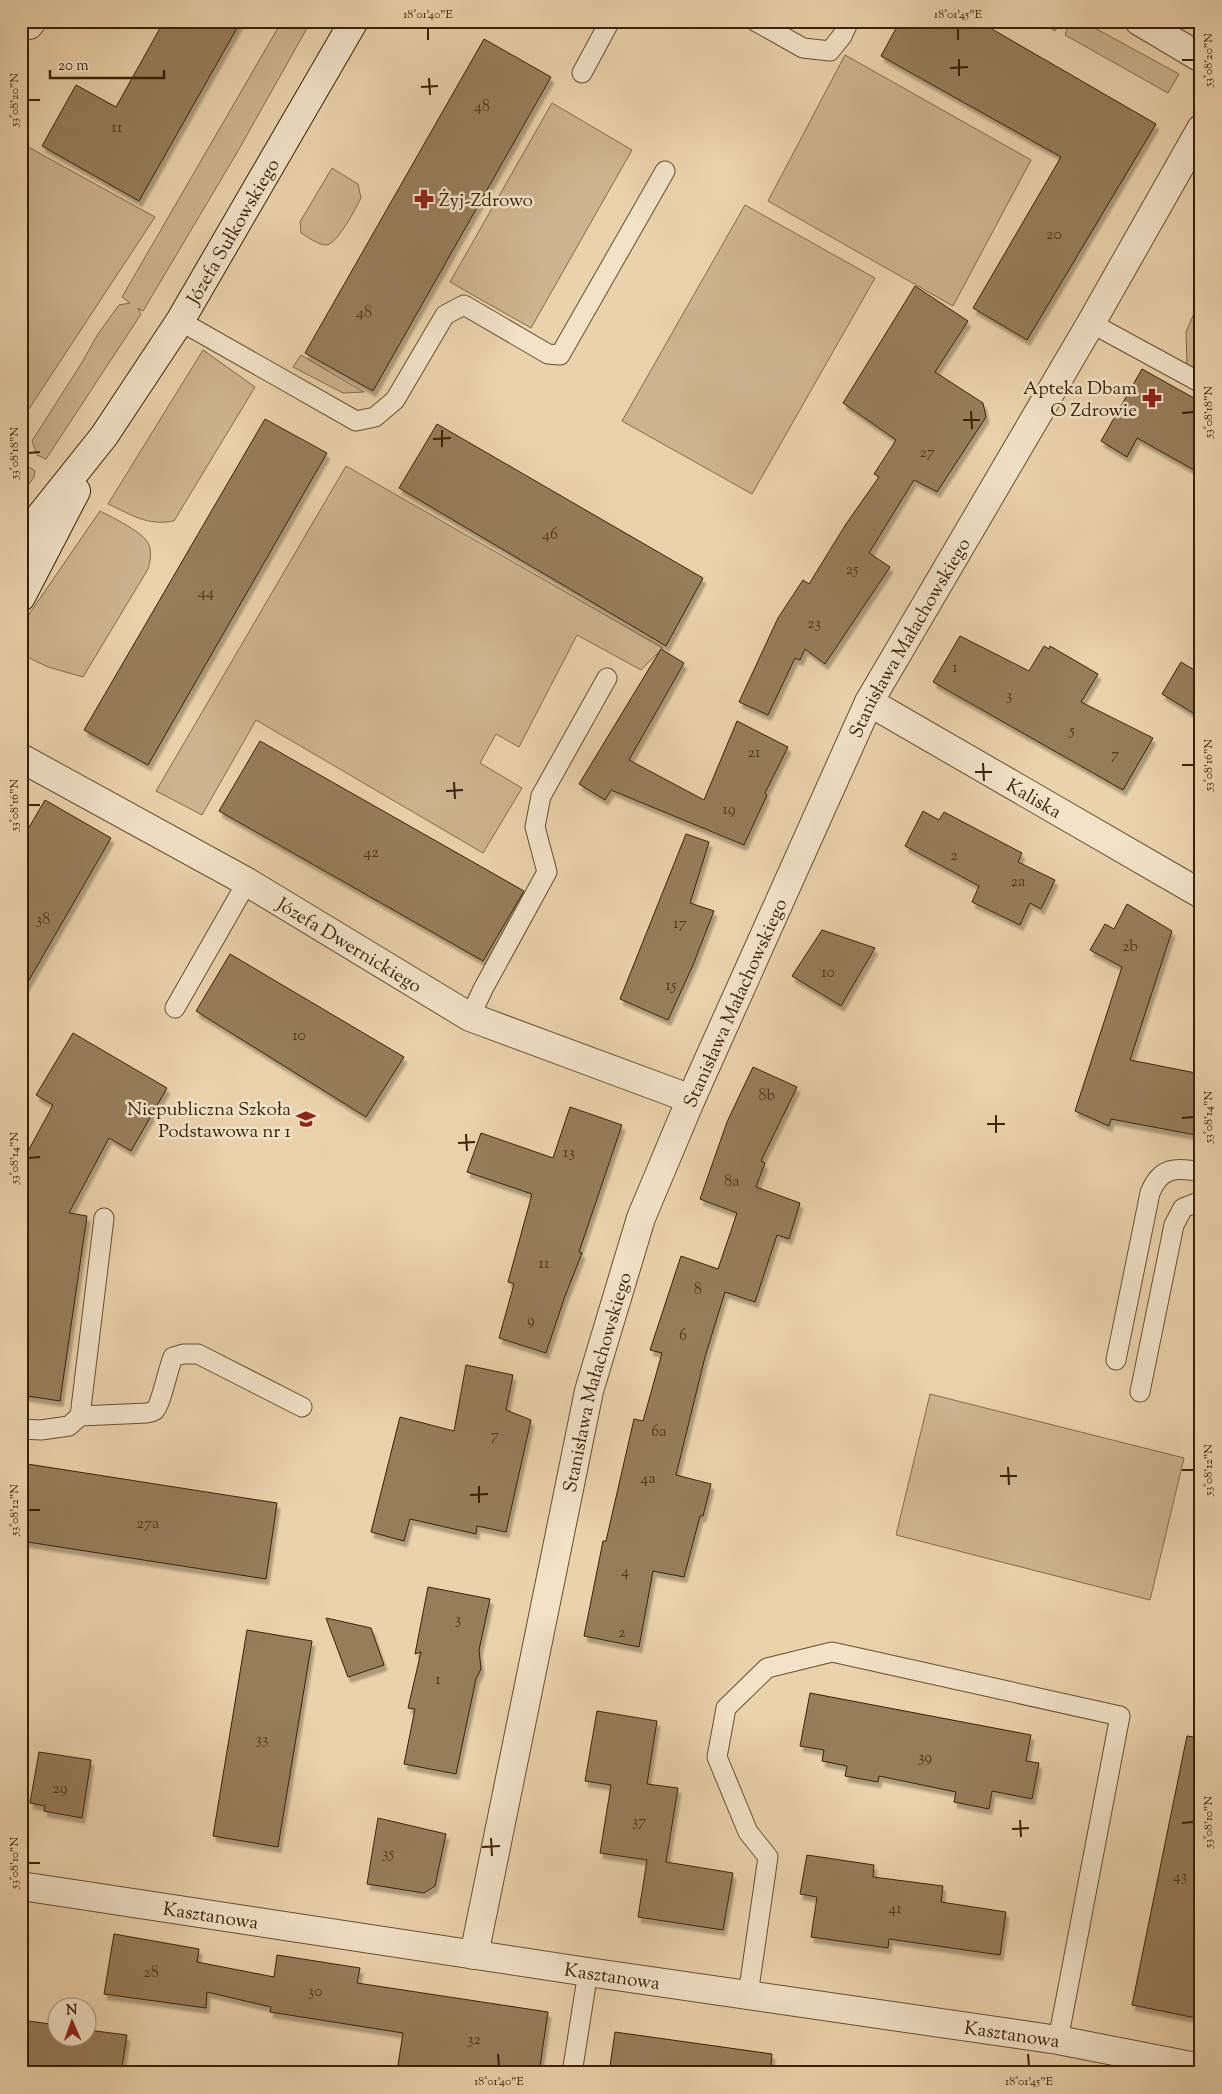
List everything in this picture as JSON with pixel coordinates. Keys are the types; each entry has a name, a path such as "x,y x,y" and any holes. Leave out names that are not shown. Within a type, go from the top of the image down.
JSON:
{"street":[{"path":"22,21 29,25 32,21"},
{"name":"Józefa Sułkowskiego","path":"21,540 104,436 180,321 354,21"},
{"path":"1139,21 1201,58"},
{"name":"Stanisława Małachowskiego","path":"474,1955 589,1391 641,1218 691,1099 869,702 1091,323 1201,130"},
{"name":"Józefa Sułkowskiego","path":"21,597 104,436"},
{"name":"Kaliska","path":"869,702 1201,894"},
{"name":"Józefa Dwernickiego","path":"21,758 247,882 470,1017 691,1099"},
{"name":"Kasztanowa","path":"21,1886 588,1972 1058,2040 1201,2068"}],"lane":[{"path":"582,73 610,21"},
{"path":"755,21 803,48 830,51 842,36 849,21"},
{"path":"180,321 356,421 375,417 395,400 445,315 464,305 548,354 560,355 665,171"},
{"path":"1091,323 1201,383"},
{"path":"470,1017 483,989 547,872 535,827 541,796 607,678"},
{"path":"175,1008 247,882"},
{"path":"1116,1360 1150,1193 1154,1183 1159,1176 1177,1169 1201,1172"},
{"path":"1140,1392 1174,1225 1183,1208 1201,1202"},
{"path":"80,1416 104,1218"},
{"path":"21,1429 41,1430 69,1426 80,1416 147,1413 155,1410 160,1400 167,1371 173,1357 182,1354 198,1354 302,1407"},
{"path":"748,1995 768,1858 748,1832 717,1757 726,1708 767,1668 832,1652 1120,1716 1058,2040"},
{"path":"572,2073 588,1972"}],"shaded area":[{"path":"282,21 311,21 238,151 143,311 138,308 141,314 46,459 37,455 32,441 98,334 119,305 130,303 122,297"},
{"path":"1038,21 1062,21 1055,31"},
{"path":"1070,21 1082,21 1179,74 1168,93 1065,35"},
{"path":"845,55 1031,160 953,306 768,201"},
{"path":"552,103 632,150 531,328 450,282"},
{"path":"21,143 155,217 21,421"},
{"path":"332,168 358,184 361,198 341,233 330,243 323,245 301,233 300,222"},
{"path":"745,205 875,278 752,494 622,421"},
{"path":"1201,297 1201,373 1187,365 1186,332"},
{"path":"203,350 255,387 174,521 148,521 132,516 108,504"},
{"path":"301,355 364,392 343,393 293,367"},
{"path":"21,466 35,471 34,477 21,495"},
{"path":"346,466 663,648 641,670 577,635 519,747 496,734 480,763 522,788 483,853 256,720 202,815 156,791"},
{"path":"100,511 141,535 149,545 150,557 148,569 83,677 48,667 21,654 21,626"},
{"path":"930,1394 1184,1458 1150,1600 896,1535"}],"building":[{"path":"164,21 241,21 139,201 42,146 76,85 116,107"},
{"path":"900,21 978,21 1156,124 1027,340 973,308 1061,157 881,56"},
{"path":"484,39 551,77 373,391 305,353"},
{"path":"915,286 968,321 935,372 983,403 986,417 937,492 914,480 869,553 890,567 825,664 805,649 800,660 795,658 768,715 739,702 778,618 803,580 809,584 846,524 879,477 874,474 896,440 843,403"},
{"path":"1142,369 1201,402 1201,474 1137,438 1127,457 1101,441"},
{"path":"265,419 327,453 148,765 84,730"},
{"path":"437,424 703,578 666,646 399,488"},
{"path":"960,636 1029,671 1044,646 1049,649 1050,646 1098,674 1081,702 1153,738 1123,790 933,682"},
{"path":"661,649 684,663 629,760 704,800 737,721 788,747 765,793 767,795 744,845 611,790 605,800 579,784"},
{"path":"1181,662 1201,674 1201,718 1162,694"},
{"path":"260,741 524,891 483,961 219,811"},
{"path":"45,800 111,838 21,994 21,841"},
{"path":"923,811 939,820 944,812 1022,853 1018,862 1055,880 1041,909 1030,903 1020,925 972,902 979,886 905,846"},
{"path":"686,834 709,842 690,903 714,911 693,965 668,1020 620,999"},
{"path":"1127,904 1172,931 1130,1060 1201,1074 1201,1136 1111,1119 1109,1126 1075,1111 1122,967 1090,950 1105,924 1114,929"},
{"path":"822,930 875,948 841,1006 792,976"},
{"path":"230,954 404,1057 366,1117 196,1011"},
{"path":"73,1033 167,1088 131,1151 109,1138 69,1213 87,1216 60,1401 21,1395 21,1164 53,1105 36,1095"},
{"path":"753,1067 797,1087 761,1161 765,1163 756,1187 800,1203 789,1239 777,1235 755,1302 725,1292 705,1357 676,1475 711,1484 703,1516 700,1516 684,1577 653,1571 639,1647 584,1636 603,1541 606,1541 634,1419 643,1421 662,1353 650,1350 681,1256 718,1269 737,1213 700,1199 727,1122"},
{"path":"570,1107 622,1125 579,1252 582,1253 546,1353 499,1338 514,1284 508,1282 532,1194 467,1172 481,1133 553,1158"},
{"path":"466,1365 513,1375 506,1410 531,1420 506,1532 477,1526 476,1534 410,1519 404,1541 371,1532 400,1417 454,1431"},
{"path":"21,1463 277,1503 266,1579 21,1541"},
{"path":"428,1587 490,1599 479,1650 481,1669 476,1679 456,1774 404,1764 415,1709 408,1708 421,1652 415,1654"},
{"path":"326,1618 371,1628 384,1665 348,1677"},
{"path":"247,1630 312,1641 278,1847 213,1836"},
{"path":"810,1693 1031,1735 1026,1761 1039,1763 1032,1799 992,1791 989,1809 954,1802 956,1792 879,1776 878,1782 845,1776 847,1766 822,1761 824,1750 800,1746"},
{"path":"597,1711 657,1721 647,1784 678,1788 666,1862 733,1873 723,1930 638,1917 647,1860 600,1853 611,1785 585,1781"},
{"path":"1187,1736 1201,1738 1201,2019 1132,2005"},
{"path":"39,1752 91,1760 82,1818 44,1811 45,1806 30,1803"},
{"path":"378,1818 446,1834 435,1886 424,1893 367,1884"},
{"path":"807,1855 874,1865 873,1877 943,1886 941,1902 1006,1912 1000,1955 889,1939 888,1948 811,1937 817,1897 800,1894"},
{"path":"114,1934 199,1949 197,1962 274,1977 277,1955 360,1968 357,1983 548,2012 539,2073 449,2073 398,2065 403,2033 270,2012 271,2007 207,1992 206,2008 104,1994"},
{"path":"21,2020 48,2024 48,2046 98,2046 98,2031 127,2035 121,2073 21,2073"},
{"path":"615,2032 772,2054 770,2073 609,2073"}],"place":[{"name":"Żyj-Zdrowo","path":"424,199"},
{"name":"Apteka Dbam O Zdrowie","path":"1152,398"},
{"name":"Niepubliczna Szkoła Podstawowa nr 1","path":"306,1119"}]}
